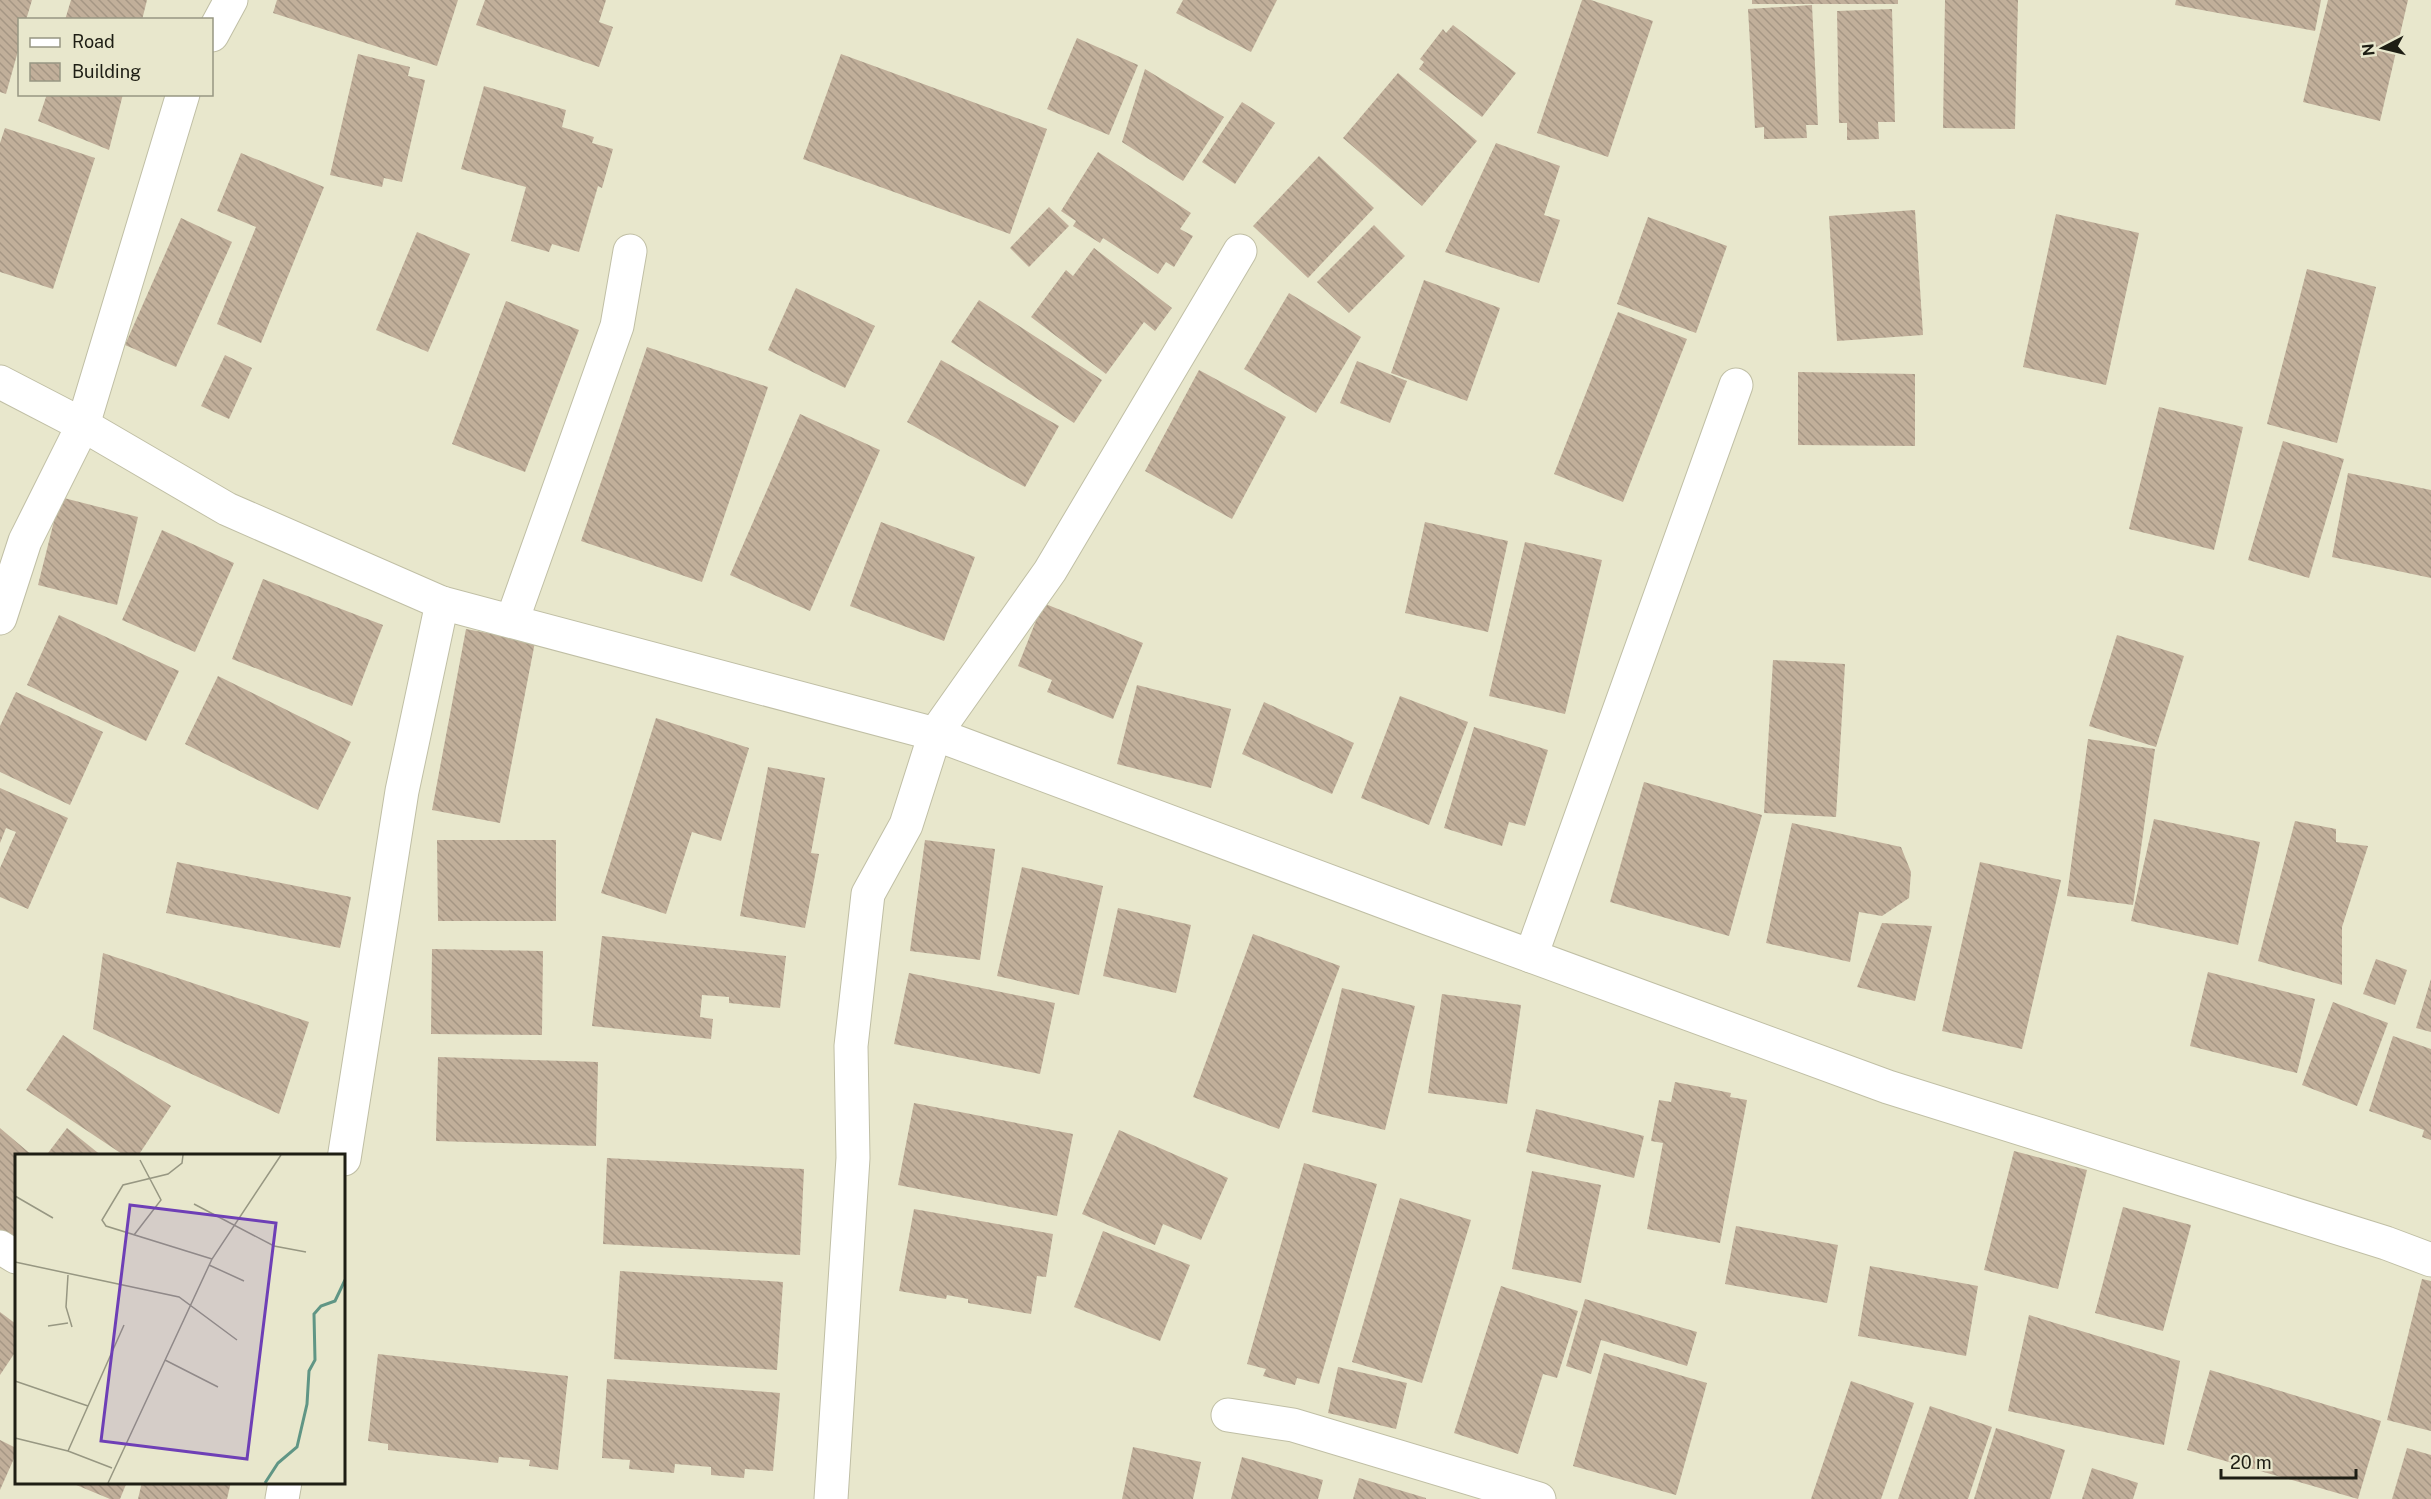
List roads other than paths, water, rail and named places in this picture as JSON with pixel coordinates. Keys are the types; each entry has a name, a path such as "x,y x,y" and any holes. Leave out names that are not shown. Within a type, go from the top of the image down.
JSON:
{"street":[{"path":"213,33 231,0"},
{"path":"0,618 25,541 83,425 182,96"},
{"path":"512,621 617,326 630,251"},
{"path":"831,1499 853,1158 851,1046 868,894 906,825 935,734 1050,571 1240,251"},
{"path":"0,382 83,425 227,509 442,603 935,734 1888,1087 2375,1239 2431,1260"},
{"path":"1531,956 1736,385"},
{"path":"345,1154 402,791 442,603"},
{"path":"0,1247 15,1256"},
{"path":"1227,1415 1293,1425 1539,1499"},
{"path":"282,1499 285,1484"}]}
